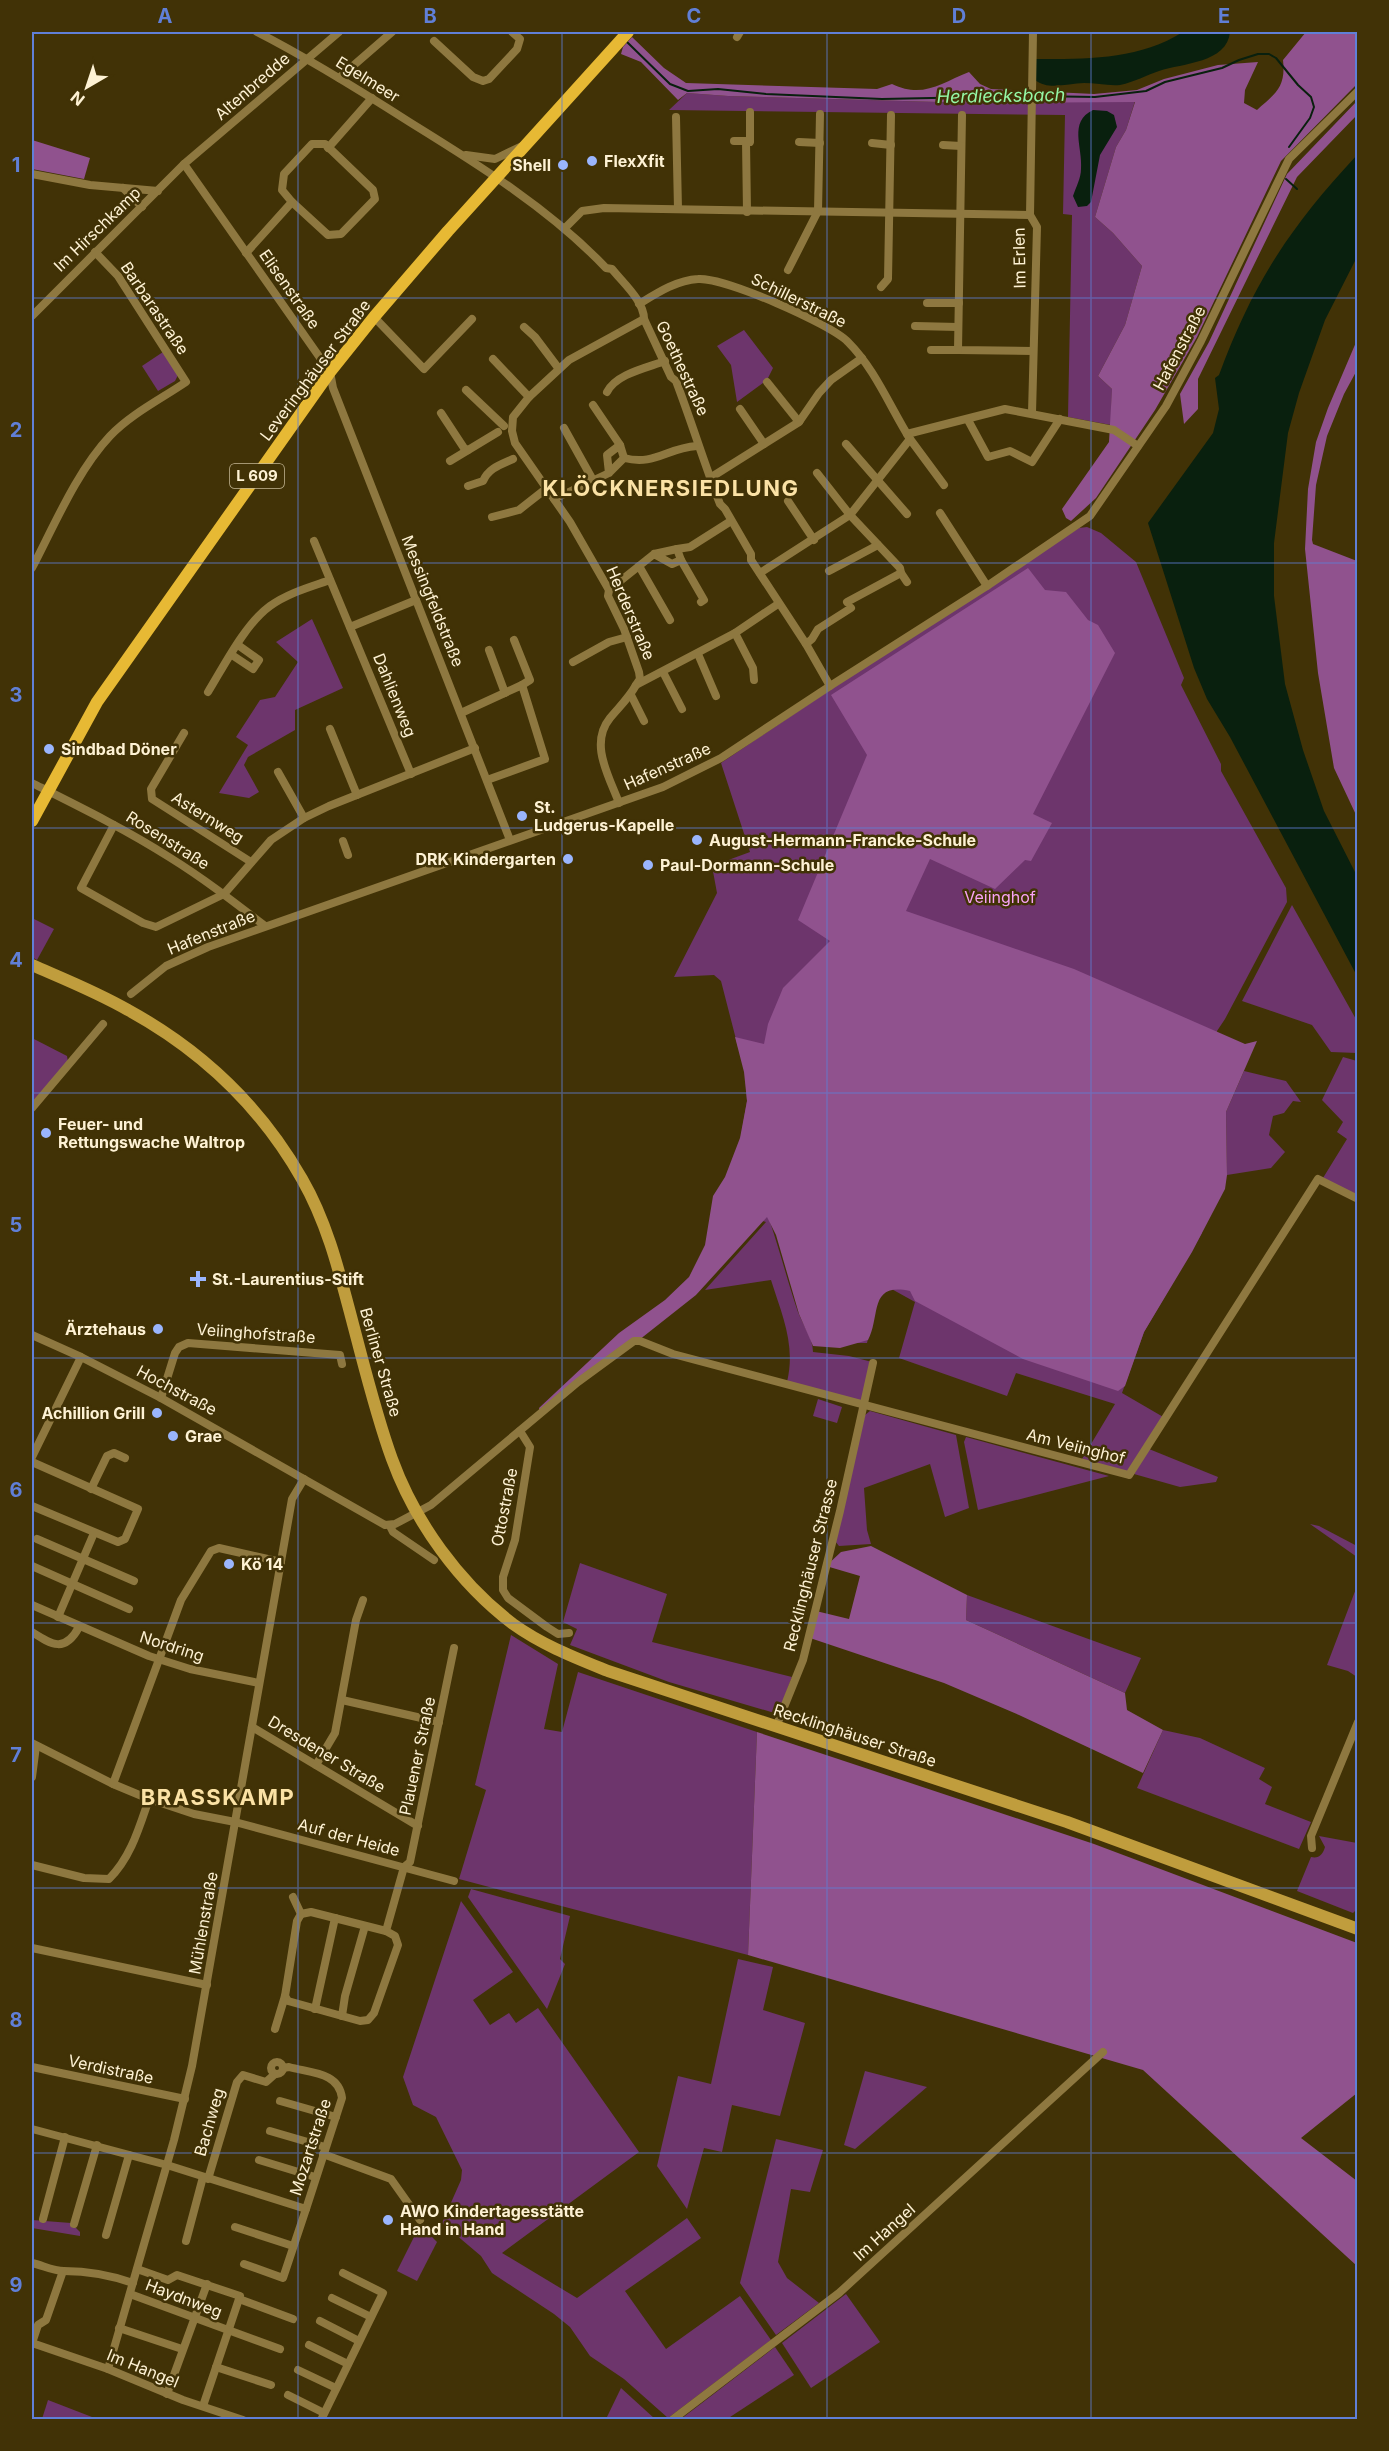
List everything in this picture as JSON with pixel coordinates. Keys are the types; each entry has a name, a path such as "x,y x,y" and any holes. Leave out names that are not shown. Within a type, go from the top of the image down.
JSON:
{"main road":[{"name":"Leveringhäuser Straße","path":"32,821 101,695 330,372 374,317 628,32"},
{"name":"Berliner Straße","path":"32,965 130,1011 192,1052 223,1077 256,1113 280,1145 303,1180 329,1239 393,1460 417,1513"},
{"name":"Recklinghäuser Straße","path":"417,1513 446,1555 473,1587 514,1624 560,1651 608,1671 1066,1822 1358,1929"}],"street":[{"name":"Egelmeer","path":"259,32 372,98 460,153 496,179"},
{"name":"Altenbredde","path":"184,164 339,32"},
{"path":"339,78 392,32"},
{"path":"435,42 473,77 483,81 489,79 519,47 520,39 512,32"},
{"name":"Im Erlen","path":"1032,413 1037,227 1030,215 1033,32"},
{"name":"Hafenstraße","path":"131,994 166,966 266,926 663,787 721,758 987,586 1090,516 1166,406 1202,341 1288,159 1358,91"},
{"path":"328,148 372,98"},
{"path":"734,141 750,142 750,112"},
{"path":"788,270 818,211 820,114"},
{"path":"881,287 888,279 891,115"},
{"path":"958,350 962,115"},
{"path":"676,117 678,209"},
{"path":"746,141 747,212"},
{"name":"Egelmeer","path":"460,153 495,159 528,142"},
{"path":"799,142 820,143"},
{"path":"312,144 325,144 373,190 375,199 341,234 328,235 292,202 282,190 284,174 312,144"},
{"path":"872,144 891,145"},
{"path":"943,145 961,146"},
{"name":"Im Hirschkamp","path":"32,316 184,164"},
{"name":"Elisenstraße","path":"184,164 330,372"},
{"path":"32,174 90,184 158,191"},
{"name":"Goethestraße","path":"496,179 565,228 606,268 612,269 639,304 671,377 676,381 696,435 697,446 720,504 725,508 751,554 751,560 806,644 830,686"},
{"path":"123,188 142,207"},
{"name":"Elisenstraße","path":"246,253 292,202"},
{"path":"565,228 582,211 604,208 1030,215"},
{"name":"Barbarastraße","path":"32,568 74,488 102,445 125,422 186,382 118,276 95,252"},
{"name":"Schillerstraße","path":"639,304 681,283 699,279 726,283 759,296 836,334 846,340 862,358 909,436 944,485"},
{"path":"927,303 959,303"},
{"path":"374,317 424,369 472,319"},
{"name":"Herderstraße","path":"636,685 640,679 639,672 609,596 609,590 554,499 515,443 512,431 513,417 529,397 568,360 644,319"},
{"path":"915,326 958,327"},
{"path":"524,327 535,337 560,369"},
{"path":"931,350 1034,351"},
{"path":"710,478 799,422 831,380 862,358"},
{"path":"494,359 529,397"},
{"path":"607,392 611,384 623,377 665,361"},
{"name":"Messingfeldstraße","path":"330,372 333,388 510,840"},
{"path":"767,382 799,422"},
{"path":"450,460 501,429 466,390"},
{"path":"593,405 620,445 624,458"},
{"path":"740,409 764,444"},
{"path":"760,573 850,516 909,436 1005,409 1114,430 1138,446"},
{"path":"441,413 464,448 468,450"},
{"path":"968,420 988,458 1010,451 1032,462 1060,419"},
{"path":"564,428 594,482"},
{"path":"846,444 907,514"},
{"path":"609,473 607,454 620,445"},
{"path":"624,458 643,461 680,447 697,446"},
{"path":"554,499 594,482 609,473 624,458"},
{"path":"468,486 483,481 487,473 513,459"},
{"path":"817,473 850,516 895,562 907,582"},
{"path":"492,517 519,510 546,488"},
{"path":"788,501 814,540"},
{"path":"940,513 987,586"},
{"path":"609,590 654,554 690,547 731,521"},
{"name":"Dahlienweg","path":"314,541 411,774"},
{"path":"829,571 878,545"},
{"path":"677,549 704,600 701,602"},
{"path":"654,554 672,564 681,560"},
{"path":"639,566 670,620"},
{"path":"806,644 818,629 849,605 901,573"},
{"path":"208,692 257,618 268,607 285,596 330,580"},
{"path":"350,627 416,600"},
{"path":"619,803 600,753 601,737 608,720 631,695 636,685 735,633 778,604"},
{"path":"735,633 753,668 754,680"},
{"path":"573,662 609,642 627,637"},
{"path":"461,713 530,680 514,640"},
{"path":"232,655 253,669 259,660 238,645"},
{"path":"489,650 505,693"},
{"path":"698,654 716,696"},
{"path":"663,672 682,709"},
{"path":"487,780 545,759 522,685"},
{"path":"631,695 644,721"},
{"path":"330,729 357,795"},
{"name":"Asternweg","path":"184,733 151,789 152,799 251,862"},
{"path":"114,825 81,888 144,923 156,927 225,894 271,840 304,818 475,748"},
{"path":"278,772 304,818"},
{"name":"Rosenstraße","path":"32,783 169,856 225,894 266,926"},
{"path":"343,841 348,855"},
{"path":"32,1108 103,1024"},
{"name":"Am Veiinghof","path":"634,1341 865,1406 1129,1475 1318,1179 1358,1199"},
{"name":"Hochstraße","path":"32,1335 161,1398 304,1479"},
{"name":"Ottostraße","path":"417,1513 431,1505 578,1382 634,1341"},
{"name":"Veiinghofstraße","path":"161,1398 176,1353 179,1347 188,1343 339,1354 342,1364"},
{"path":"32,1457 81,1357"},
{"name":"Recklinghäuser Strasse","path":"776,1727 803,1660 865,1406 863,1403 873,1363"},
{"name":"Ottostraße","path":"520,1431 530,1447 515,1540 503,1577 504,1590 514,1603 547,1627 558,1634 569,1633"},
{"path":"92,1489 107,1456 114,1453 125,1458"},
{"path":"32,1462 138,1509 125,1539 118,1542 32,1506"},
{"path":"304,1479 380,1524 390,1526 417,1513"},
{"name":"Mühlenstraße","path":"108,2369 185,2099 292,1499 304,1479"},
{"path":"390,1526 393,1532 435,1560"},
{"path":"58,1617 94,1533"},
{"path":"37,1539 134,1581"},
{"path":"113,1784 181,1600 214,1548 281,1562"},
{"path":"32,1566 129,1609"},
{"path":"316,1765 335,1733 356,1620 363,1600"},
{"name":"Nordring","path":"32,1605 160,1660 190,1669 259,1683"},
{"path":"32,1632 53,1644 62,1644 73,1638 79,1627"},
{"name":"Plauener Straße","path":"386,1931 404,1867 410,1862 454,1648"},
{"path":"342,1700 439,1722"},
{"path":"1312,1848 1311,1836 1358,1722"},
{"name":"Dresdener Straße","path":"252,1727 417,1826"},
{"path":"32,1777 34,1744"},
{"name":"Auf der Heide","path":"34,1744 113,1784 194,1814 235,1822 454,1881"},
{"path":"32,1865 84,1878 109,1879 127,1856 138,1833 149,1799"},
{"path":"293,1897 301,1914"},
{"path":"275,2029 285,1996 297,1921 301,1914 311,1912 386,1931 395,1936 398,1945 374,2013 368,2020 360,2021 315,2009 288,2001 285,1996"},
{"path":"315,2009 335,1918"},
{"path":"342,2016 345,1996 365,1926"},
{"path":"32,1948 207,1985"},
{"name":"Im Hangel","path":"672,2420 838,2293 1103,2052"},
{"name":"Verdistraße","path":"32,2067 185,2099"},
{"name":"Mozartstraße","path":"32,2131 65,2137 167,2164 306,2209 342,2098 340,2086 333,2078 289,2067 283,2068"},
{"name":"Bachweg","path":"206,2178 237,2082 243,2075 266,2082 275,2074 280,2074 283,2068"},
{"path":"280,2101 336,2117"},
{"path":"270,2131 391,2179 420,2220"},
{"path":"44,2219 65,2137"},
{"path":"74,2224 97,2145"},
{"path":"106,2235 129,2155"},
{"path":"259,2160 315,2177"},
{"path":"186,2241 206,2178"},
{"path":"244,2264 283,2277 306,2209"},
{"path":"234,2227 293,2246"},
{"path":"32,2263 63,2271 71,2270 93,2275 104,2273 133,2283"},
{"name":"Haydnweg","path":"138,2269 168,2280 177,2275 240,2296 203,2406"},
{"path":"32,2343 39,2325 46,2320 52,2307 63,2271"},
{"path":"288,2395 323,2416 383,2293 343,2273"},
{"path":"167,2394 207,2284"},
{"name":"Haydnweg","path":"130,2294 280,2349"},
{"path":"332,2298 371,2317"},
{"path":"239,2299 293,2319"},
{"path":"320,2321 359,2341"},
{"path":"119,2328 182,2349"},
{"name":"Im Hangel","path":"32,2343 243,2420"},
{"path":"309,2345 348,2364"},
{"path":"216,2367 271,2385"},
{"path":"298,2370 336,2388"}],"green space":[{"path":"687,93 973,103 1135,101 1126,130 1116,147 1095,217 1113,233 1142,266 1125,325 1098,376 1112,389 1111,425 1068,417 1072,215 1063,214 1065,115 669,110"},
{"path":"744,330 773,368 767,380 737,402 731,365 717,346"},
{"path":"163,352 178,375 175,381 158,391 142,366"},
{"name":"Veiinghof","path":"1087,527 1101,533 1136,562 1184,678 1181,685 1221,764 1221,771 1286,888 1287,902 1217,1031 1223,1110 1199,1230 1202,1233 1144,1332 1122,1393 1165,1418 1128,1472 1082,1459 1115,1404 1016,1373 1007,1396 899,1358 915,1302 888,1287 877,1300 867,1343 817,1343 775,1223 770,1222 794,1301 810,1337 813,1352 849,1356 872,1362 861,1403 787,1382 789,1343 771,1280 705,1290 766,1222 728,1211 747,1101 744,1060 738,1047 721,981 714,975 674,977 717,893 712,866 750,852 721,763 968,597 1079,528"},
{"path":"312,619 343,688 295,710 295,730 248,757 244,765 259,792 249,798 219,793 248,745 236,737 260,700 275,697 298,662 276,642"},
{"path":"1292,905 1357,1021 1357,1053 1331,1052 1312,1025 1242,1001"},
{"path":"32,918 54,929 37,960 32,957"},
{"path":"32,1038 67,1056 68,1062 32,1105"},
{"path":"1343,1057 1357,1061 1357,1196 1323,1178 1347,1139 1337,1132 1343,1122 1322,1100"},
{"path":"1244,1071 1286,1081 1301,1102 1293,1101 1284,1113 1273,1116 1269,1135 1285,1152 1271,1168 1227,1175 1226,1112"},
{"path":"818,1399 842,1407 837,1423 813,1416"},
{"path":"870,1411 956,1435 969,1508 945,1517 930,1464 864,1488 867,1530 871,1544 839,1546 835,1541 865,1415"},
{"path":"966,1437 1109,1476 978,1510 964,1442"},
{"path":"1149,1449 1218,1477 1216,1482 1180,1487 1134,1474"},
{"path":"1310,1524 1319,1526 1357,1546 1357,1557"},
{"path":"580,1563 667,1594 652,1642 792,1677 778,1714 669,1682 570,1645 577,1629 563,1622"},
{"path":"1357,1586 1358,1677 1348,1671 1327,1665"},
{"path":"967,1595 1141,1658 1125,1693 966,1620"},
{"path":"511,1635 558,1664 544,1729 562,1732 578,1672 757,1732 748,1955 459,1879 486,1790 475,1785"},
{"path":"1163,1730 1200,1738 1265,1768 1259,1779 1272,1787 1265,1804 1311,1822 1299,1849 1137,1788"},
{"path":"1319,1836 1357,1843 1357,1909 1353,1913 1297,1891 1311,1857 1318,1857 1324,1850 1325,1847"},
{"path":"471,1889 570,1916 560,1959 565,1964 547,2009 468,1897"},
{"path":"461,1901 513,1972 473,2000 490,2025 509,2013 516,2023 538,2008 639,2152 502,2253 577,2298 687,2218 701,2238 625,2291 666,2349 740,2296 771,2340 668,2418 624,2379 590,2356 570,2327 492,2273 481,2256 442,2223 461,2180 462,2170 436,2117 413,2105 403,2077"},
{"path":"738,1959 773,1967 763,2010 805,2023 780,2116 732,2105 722,2152 704,2148 687,2209 657,2166 678,2076 711,2084"},
{"path":"865,2071 927,2087 855,2149 844,2145"},
{"path":"776,2139 823,2150 810,2192 791,2189 778,2262 787,2278 819,2303 776,2335 740,2283"},
{"path":"32,2220 71,2223 80,2232 80,2236 32,2228"},
{"path":"420,2225 437,2242 417,2281 397,2271"},
{"path":"846,2294 880,2342 811,2388 782,2343"},
{"path":"775,2347 794,2375 727,2419 681,2419"},
{"path":"621,2388 655,2419 606,2419"},
{"path":"48,2400 92,2417 92,2419 42,2419"}],"shaded area":[{"path":"1183,32 1230,32 1227,42 1213,56 1159,71 1125,84 1084,83 1052,86 1035,80 1036,59 1093,58 1130,53 1166,41"},
{"path":"1306,32 1357,32 1358,83 1281,161 1197,337 1155,410 1096,498 1071,521 1066,518 1062,509 1109,442 1112,389 1098,376 1125,325 1142,266 1113,233 1095,217 1116,147 1126,130 1135,102 973,103 687,93 678,100 641,62 621,54 623,47 632,37 664,68 686,83 877,89 892,84 913,90 923,90 941,85 969,72 980,84 991,89 1094,94 1137,90 1164,79 1218,65 1258,62 1245,90 1244,103 1257,110 1278,89 1283,77 1283,60"},
{"path":"1357,101 1357,115 1297,177 1198,379 1198,409 1184,424 1180,394 1209,342 1287,174"},
{"path":"1093,110 1107,111 1114,115 1117,127 1100,155 1091,202 1087,206 1078,207 1073,196 1081,172 1079,128 1085,115"},
{"path":"32,140 90,158 84,179 32,169"},
{"path":"1357,155 1357,257 1325,320 1299,393 1288,433 1274,543 1274,596 1285,684 1303,750 1324,811 1357,876 1357,976 1230,737 1207,699 1194,668 1148,523 1213,433 1219,409 1215,378 1219,375 1245,312 1260,284 1293,232 1333,181"},
{"path":"1357,340 1357,370 1344,394 1327,436 1316,485 1312,540 1313,544 1357,561 1357,817 1334,768 1318,673 1305,549 1308,489 1316,442"},
{"name":"Veiinghof","path":"1028,568 1045,590 1066,592 1088,620 1098,625 1115,653 1033,814 1052,823 1031,861 1025,860 995,889 930,859 906,911 1074,969 1245,1044 1257,1041 1226,1112 1227,1175 1225,1189 1192,1252 1144,1332 1125,1386 1118,1391 1023,1359 915,1301 910,1291 888,1291 882,1296 868,1340 840,1348 813,1346 799,1314 776,1235 767,1217 696,1295 540,1413 539,1408 619,1333 665,1300 689,1277 705,1245 713,1196 725,1177 740,1138 747,1101 744,1072 735,1037 764,1044 768,1024 783,988 830,941 798,920 867,755 831,695"},
{"path":"871,1546 967,1595 966,1620 1125,1693 1127,1710 1163,1730 1143,1773 944,1683 810,1638 816,1611 849,1619 860,1576 826,1566 841,1552"},
{"path":"757,1732 1094,1844 1357,1943 1357,2093 1301,2138 1357,2181 1357,2266 1143,2070 748,1955"}],"waterway":[{"name":"Herdiecksbach","path":"627,42 670,84 688,91 718,89 766,94 882,99 1029,96"},
{"name":"Herdiecksbach","path":"1034,96 1095,97 1146,91 1165,82 1222,68 1258,54 1269,54 1276,58 1311,97 1314,107 1310,118 1289,147"},
{"name":"Herdiecksbach","path":"1286,179 1297,189"}],"place":[{"name":"FlexXfit","path":"592,161"},
{"name":"Shell","path":"563,165"},
{"name":"Sindbad Döner","path":"49,749"},
{"name":"St. Ludgerus-Kapelle","path":"522,816"},
{"name":"August-Hermann-Francke-Schule","path":"697,840"},
{"name":"DRK Kindergarten","path":"568,859"},
{"name":"Paul-Dormann-Schule","path":"648,865"},
{"name":"Feuer- und Rettungswache Waltrop","path":"46,1133"},
{"name":"St.-Laurentius-Stift","path":"198,1279"},
{"name":"Ärztehaus","path":"158,1329"},
{"name":"Achillion Grill","path":"157,1413"},
{"name":"Grae","path":"173,1436"},
{"name":"Kö 14","path":"229,1564"},
{"name":"AWO Kindertagesstätte Hand in Hand","path":"388,2220"}],"district":[{"name":"KLÖCKNERSIEDLUNG","path":"671,488"},
{"name":"BRASSKAMP","path":"218,1797"}]}
